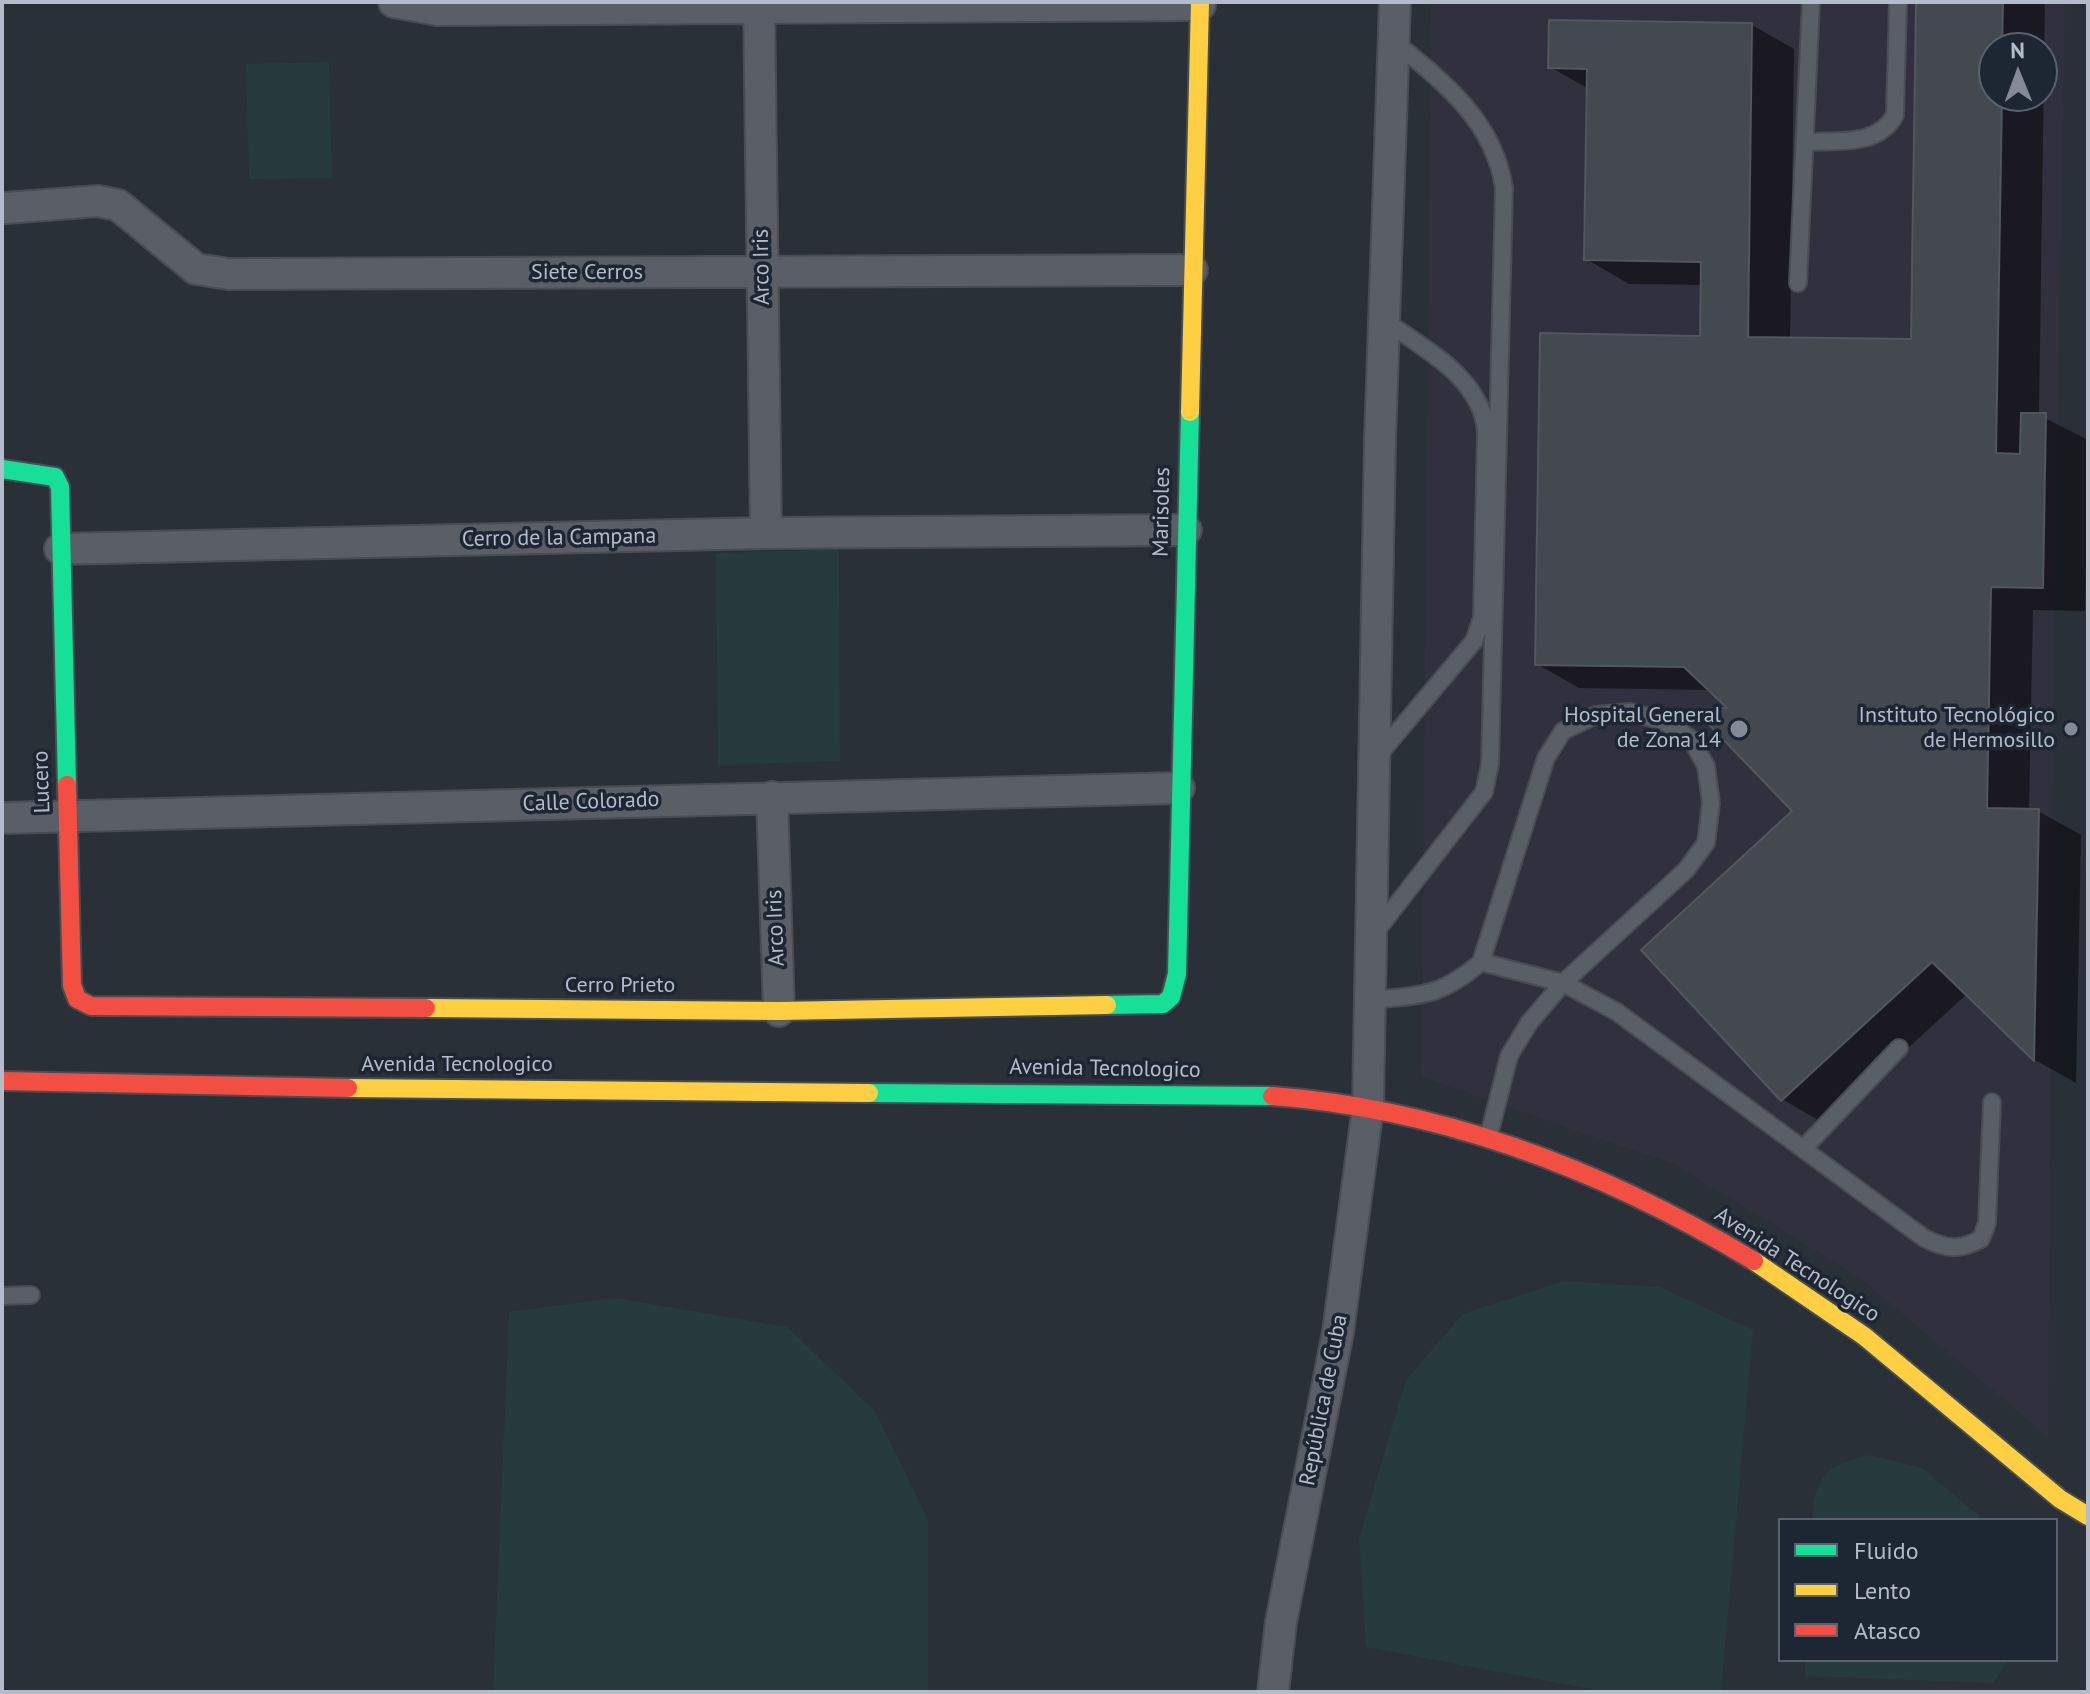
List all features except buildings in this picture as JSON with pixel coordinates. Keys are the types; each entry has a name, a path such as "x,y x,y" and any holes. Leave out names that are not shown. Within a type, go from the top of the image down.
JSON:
{"street":[{"path":"394,2 438,6 1200,4"},
{"name":"República de Cuba","path":"1273,1692 1281,1622 1338,1332 1368,1107 1384,320 1395,2"},
{"name":"Marisoles","path":"1149,1007 1171,997 1177,974 1179,788 1200,4"},
{"name":"Arco Iris","path":"759,6 766,533"},
{"name":"Siete Cerros","path":"6,208 98,201 118,205 196,269 229,274 1192,270"},
{"path":"2,469 55,477 60,487 60,549"},
{"name":"Cerro de la Campana","path":"60,549 766,533 1186,530"},
{"name":"Lucero","path":"60,549 72,985 77,999 91,1006"},
{"name":"Calle Colorado","path":"2,818 1179,788"},
{"name":"Arco Iris","path":"772,797 779,1011"},
{"name":"Cerro Prieto","path":"91,1006 779,1011 1149,1007"},
{"name":"Avenida Tecnologico","path":"2,1081 418,1090 1252,1095 1368,1107 1541,1158 1649,1204 1728,1243 1836,1314 2060,1499 2088,1516"}],"lane":[{"path":"1798,283 1811,2"},
{"path":"1805,142 1872,137 1887,129 1895,115 1898,2"},
{"path":"1371,937 1484,792 1490,764 1504,188 1500,160 1456,92 1393,41"},
{"path":"1374,760 1474,641 1482,618 1484,409 1455,373 1384,320"},
{"path":"1370,1000 1435,993 1459,981 1481,962 1546,758 1563,731 1596,715 1630,712 1663,721 1691,739 1706,766 1711,803 1706,843 1686,870 1563,983 1529,1023 1509,1056 1488,1141"},
{"path":"1481,962 1563,983 1617,1012 1924,1238 1944,1248 1965,1248 1981,1239 1987,1223 1992,1102"},
{"path":"1803,1149 1899,1048"},
{"path":"2,1296 31,1295"}],"shaded area":[{"name":"Hospital General de Zona 14","path":"1431,2 2065,2 2054,628 2048,1437 1860,1278 1674,1164 1421,1077"}],"green space":[{"path":"329,62 332,178 249,179 246,64"},
{"path":"839,549 840,761 718,765 716,553"},
{"path":"1563,1281 1660,1287 1753,1330 1721,1692 1606,1692 1366,1647 1359,1539 1406,1380 1463,1314"},
{"path":"615,1298 787,1327 875,1411 928,1519 928,1692 493,1692 509,1312"},
{"path":"1870,1455 1922,1468 1982,1518 1812,1518 1820,1483 1834,1468"},
{"path":"1805,1662 2008,1662 1993,1683 1805,1676"}],"traffic: fast":[{"path":"1107,1005 1163,1004 1171,997 1177,974 1190,412"},
{"path":"2,469 55,477 60,487 67,785"},
{"path":"869,1093 1272,1096"}],"traffic: slow":[{"path":"1190,412 1200,2"},
{"path":"426,1008 779,1011 1107,1005"},
{"path":"348,1088 869,1093"},
{"path":"1754,1261 1864,1336 2060,1499 2088,1516"}],"traffic: jam":[{"path":"67,785 72,985 77,999 91,1006 426,1008"},
{"path":"2,1081 348,1088"},
{"path":"1272,1096 1336,1103 1399,1115 1461,1130 1522,1150 1641,1200 1754,1261"}],"place":[{"name":"Hospital General de Zona 14","path":"1739,729"},
{"name":"Instituto Tecnológico de Hermosillo","path":"2071,729"}]}
